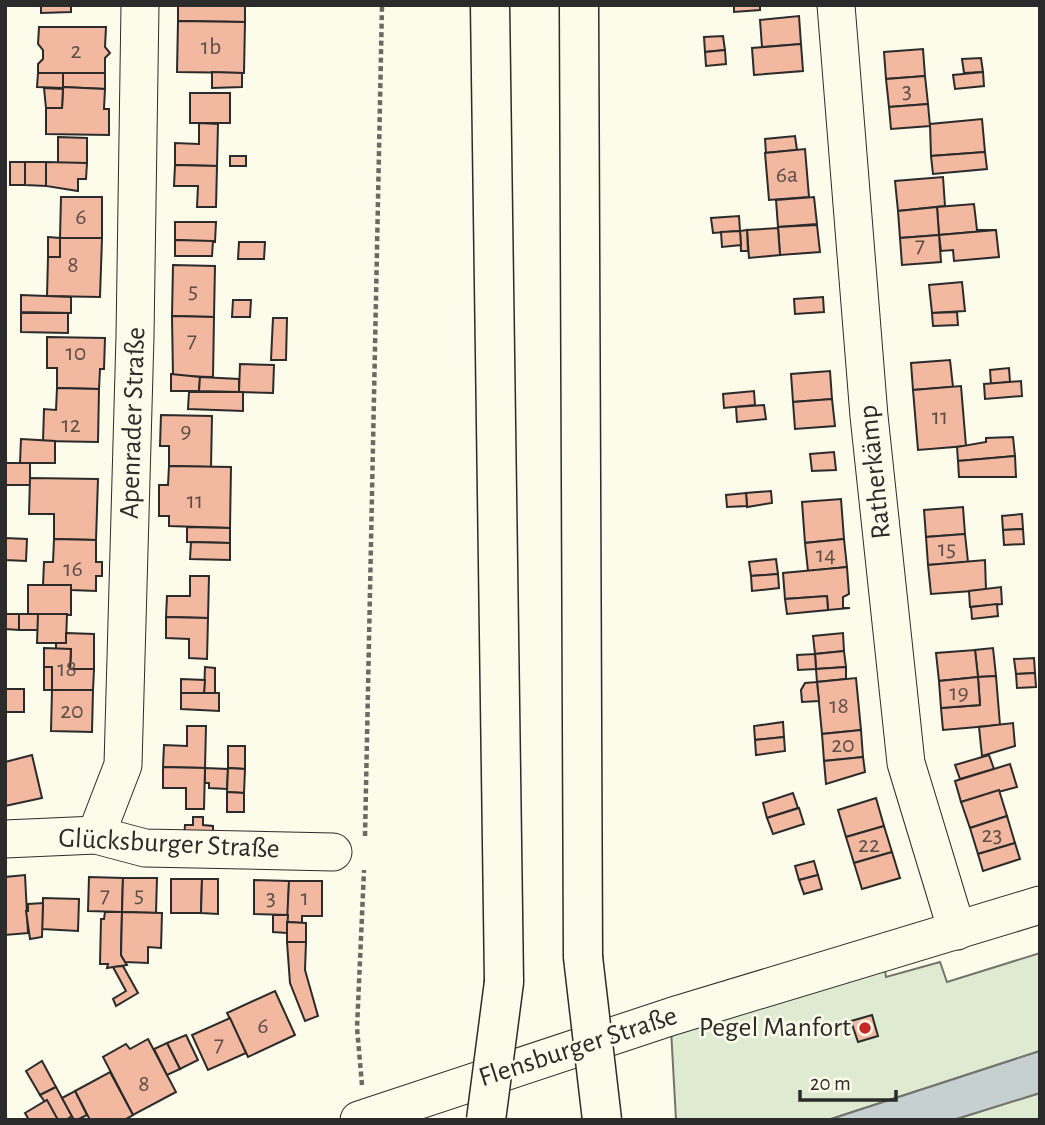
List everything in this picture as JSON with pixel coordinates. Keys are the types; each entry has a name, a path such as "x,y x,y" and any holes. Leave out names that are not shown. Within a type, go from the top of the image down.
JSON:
{"highway":[{"path":"490,5 505,1120"},
{"path":"579,5 583,1120"},
{"path":"583,957 601,1120"},
{"path":"486,1120 504,982"}],"street":[{"name":"Apenrader Straße","path":"96,835 123,765 136,322 140,5"},
{"name":"Ratherkämp","path":"836,5 869,416 906,763 957,931"},
{"name":"Glücksburger Straße","path":"5,839 96,835 145,848 354,853"},
{"name":"Flensburger Straße","path":"362,1118 673,1016 1040,905"}],"path":[{"path":"362,1118 357,1028 354,853 382,5"}],"green space":[{"path":"1040,953 1040,1051 828,1120 676,1120 671,1029 884,965 886,977 940,962 947,982"},
{"path":"1040,1093 1040,1120 953,1120"}],"shaded area":[{"path":"1040,1051 1040,1093 953,1120 828,1120"}],"building":[{"path":"41,5 71,5 71,12 41,13"},
{"path":"178,5 245,5 245,22 178,21"},
{"path":"734,5 760,5 760,10 734,12"},
{"path":"799,16 801,44 762,47 760,20"},
{"path":"178,21 245,22 244,73 177,72"},
{"path":"39,27 106,27 105,47 110,53 105,58 105,73 38,73 38,64 43,59 43,50 38,44"},
{"path":"723,36 725,50 705,52 704,37"},
{"path":"801,44 803,71 754,75 752,48"},
{"path":"923,49 925,76 886,79 884,52"},
{"path":"725,50 726,64 706,66 705,52"},
{"path":"981,58 983,72 964,73 962,59"},
{"path":"212,72 242,73 242,87 212,88"},
{"path":"983,72 984,86 955,89 953,75"},
{"path":"38,73 64,73 63,88 37,87"},
{"path":"63,73 105,73 105,89 63,87"},
{"path":"925,76 928,104 889,107 886,79"},
{"path":"63,87 105,89 104,109 109,109 109,135 46,134 46,108 62,108"},
{"path":"44,88 63,89 62,108 46,108"},
{"path":"190,93 230,93 230,123 190,123"},
{"path":"928,104 930,126 891,129 889,107"},
{"path":"982,119 985,152 931,156 930,124"},
{"path":"199,123 218,124 217,166 175,165 175,143 199,144"},
{"path":"795,136 797,150 766,153 765,139"},
{"path":"58,137 87,138 87,163 58,163"},
{"path":"805,149 809,197 769,200 765,153"},
{"path":"985,152 987,169 933,174 931,156"},
{"path":"230,156 246,156 246,166 230,166"},
{"path":"10,162 25,162 25,185 10,185"},
{"path":"25,162 46,162 46,186 25,185"},
{"path":"46,162 87,163 86,179 78,179 78,191 46,186"},
{"path":"175,165 217,166 216,207 197,207 198,186 174,186"},
{"path":"943,177 945,206 898,211 895,181"},
{"path":"61,197 102,197 102,238 60,238"},
{"path":"814,197 817,224 778,227 776,200"},
{"path":"974,204 977,230 996,230 939,235 937,207"},
{"path":"937,207 939,235 900,238 898,211"},
{"path":"739,216 740,231 713,233 711,218"},
{"path":"175,222 216,222 215,242 175,240"},
{"path":"817,225 820,252 780,255 778,227"},
{"path":"778,228 780,255 749,258 747,230"},
{"path":"747,230 748,251 741,251 740,231"},
{"path":"996,230 999,257 954,261 953,250 941,251 939,235"},
{"path":"740,231 741,245 722,247 721,232"},
{"path":"939,235 941,262 902,265 900,238"},
{"path":"48,237 60,238 60,257 48,257"},
{"path":"60,238 102,238 100,297 47,296 48,257 60,257"},
{"path":"175,240 213,241 212,256 175,256"},
{"path":"239,242 265,242 264,259 238,259"},
{"path":"173,265 215,266 214,317 172,316"},
{"path":"962,282 965,311 932,313 929,285"},
{"path":"21,295 71,297 71,313 21,312"},
{"path":"823,297 824,312 795,314 794,299"},
{"path":"233,300 251,300 250,317 232,317"},
{"path":"957,312 958,325 933,326 932,313"},
{"path":"21,313 68,313 68,333 21,332"},
{"path":"172,316 214,317 213,377 173,376"},
{"path":"273,318 287,318 286,360 271,360"},
{"path":"47,337 105,338 104,369 100,369 99,389 57,388 57,368 47,368"},
{"path":"950,360 953,387 913,390 911,363"},
{"path":"240,364 274,365 273,393 239,392"},
{"path":"1009,368 1010,382 991,384 990,370"},
{"path":"830,371 832,399 793,402 791,374"},
{"path":"171,374 200,377 199,391 171,391"},
{"path":"200,377 239,379 239,392 199,391"},
{"path":"1021,381 1022,396 985,399 984,384"},
{"path":"961,386 966,446 918,450 913,390"},
{"path":"57,388 99,389 98,442 43,441 44,409 56,410"},
{"path":"754,391 755,405 724,408 723,394"},
{"path":"189,392 243,392 243,411 188,409"},
{"path":"832,399 835,426 795,429 793,402"},
{"path":"764,405 766,419 737,422 736,407"},
{"path":"161,415 212,416 211,467 169,466 169,446 160,446"},
{"path":"1013,437 1015,456 958,461 957,447 986,442 986,438"},
{"path":"21,439 55,441 55,463 20,463"},
{"path":"834,452 836,470 812,471 810,454"},
{"path":"1015,456 1016,477 959,477 958,461"},
{"path":"5,463 30,463 30,485 5,485"},
{"path":"169,466 231,467 230,528 169,526 169,516 159,516 159,485 168,485"},
{"path":"30,478 98,479 96,540 54,539 54,514 29,514"},
{"path":"771,491 772,503 747,507 746,493"},
{"path":"746,493 747,506 727,507 726,495"},
{"path":"841,499 844,539 805,543 802,502"},
{"path":"963,507 965,534 926,537 924,510"},
{"path":"1022,514 1023,529 1003,530 1002,516"},
{"path":"187,527 230,528 230,543 187,542"},
{"path":"1023,529 1024,544 1004,545 1003,530"},
{"path":"965,534 968,562 928,565 926,537"},
{"path":"5,538 27,539 26,561 5,560"},
{"path":"54,539 96,540 96,562 102,562 102,576 96,576 96,591 71,590 71,585 43,585 44,562 53,562"},
{"path":"844,539 847,567 808,571 805,543"},
{"path":"191,542 230,543 230,560 190,559"},
{"path":"776,559 778,574 751,576 749,562"},
{"path":"985,560 986,590 931,594 928,565"},
{"path":"847,567 849,594 843,597 843,608 850,608 828,610 827,596 785,599 783,573"},
{"path":"778,574 779,588 752,591 751,576"},
{"path":"190,576 209,576 208,618 166,617 167,596 190,596"},
{"path":"28,585 71,585 71,615 28,614"},
{"path":"1001,587 1002,604 970,607 969,591"},
{"path":"827,596 828,610 787,614 785,599"},
{"path":"997,604 998,616 972,619 971,607"},
{"path":"5,614 19,614 19,630 5,629"},
{"path":"19,614 38,614 38,630 19,630"},
{"path":"38,614 67,614 66,643 37,643"},
{"path":"166,617 208,618 207,659 189,658 189,639 166,638"},
{"path":"66,633 94,634 94,669 70,669 71,649 56,649 56,643 66,643"},
{"path":"843,633 844,651 815,654 813,636"},
{"path":"44,648 71,649 70,669 94,669 93,690 52,690 52,667 44,667"},
{"path":"993,648 996,676 978,677 975,650"},
{"path":"975,650 978,677 939,681 936,653"},
{"path":"844,651 846,667 816,669 815,654"},
{"path":"815,654 816,669 798,670 797,655"},
{"path":"1034,658 1035,673 1016,674 1014,659"},
{"path":"44,667 52,667 52,690 44,690"},
{"path":"205,667 215,668 215,693 204,693"},
{"path":"846,667 846,679 817,682 816,669"},
{"path":"1035,673 1036,687 1017,688 1016,674"},
{"path":"996,676 1000,725 943,730 941,708 980,705 978,677"},
{"path":"978,677 980,705 941,708 939,681"},
{"path":"856,678 861,730 822,734 817,682"},
{"path":"181,679 205,680 204,693 181,693"},
{"path":"817,682 819,701 802,702 801,690 805,683"},
{"path":"5,689 24,689 24,712 5,712"},
{"path":"52,690 93,690 92,732 51,731"},
{"path":"181,693 219,693 219,711 181,709"},
{"path":"783,722 784,737 755,740 754,726"},
{"path":"1013,723 1015,746 982,756 979,727"},
{"path":"187,726 206,726 205,768 163,767 164,745 187,746"},
{"path":"861,730 863,757 824,761 822,734"},
{"path":"784,737 785,751 756,755 755,740"},
{"path":"228,746 245,746 245,769 228,768"},
{"path":"32,755 42,798 5,806 5,762"},
{"path":"989,755 994,769 960,779 955,765"},
{"path":"863,757 865,772 826,784 824,761"},
{"path":"1010,764 1017,787 961,802 955,781"},
{"path":"163,767 205,768 204,809 186,809 186,788 163,788"},
{"path":"205,768 228,769 227,789 209,788 209,783 205,783"},
{"path":"228,768 245,769 244,793 227,792"},
{"path":"999,790 1007,816 970,828 961,802"},
{"path":"227,792 244,793 244,812 227,812"},
{"path":"793,793 798,808 767,818 763,803"},
{"path":"876,798 884,826 846,837 838,810"},
{"path":"799,808 804,824 773,834 767,818"},
{"path":"1007,816 1015,843 978,854 970,828"},
{"path":"193,817 203,817 203,825 213,826 213,840 184,839 185,825 193,825"},
{"path":"884,826 892,852 854,863 846,837"},
{"path":"1015,843 1020,859 983,871 978,854"},
{"path":"892,852 900,878 862,889 854,863"},
{"path":"814,861 818,875 799,880 795,866"},
{"path":"25,875 28,933 5,935 5,877"},
{"path":"818,875 822,889 804,894 799,880"},
{"path":"89,877 123,878 122,912 88,911"},
{"path":"123,878 157,878 156,913 122,912"},
{"path":"171,879 202,879 201,913 171,913"},
{"path":"202,879 218,879 218,914 201,913"},
{"path":"254,880 289,881 288,915 254,914"},
{"path":"289,881 322,881 322,916 302,916 302,923 287,922"},
{"path":"43,898 79,899 78,931 42,929"},
{"path":"43,903 42,937 30,939 26,911 28,904"},
{"path":"105,912 122,912 121,955 127,965 107,968 108,964 100,964 101,919 104,919"},
{"path":"122,912 162,913 161,948 148,947 148,963 125,962 121,955"},
{"path":"273,915 288,915 287,933 273,932"},
{"path":"287,922 306,923 306,942 287,942"},
{"path":"287,942 306,942 305,970 318,1016 305,1021 290,983"},
{"path":"123,966 138,993 116,1006 113,999 126,991 113,967"},
{"path":"275,991 295,1035 248,1057 227,1013"},
{"name":"Pegel Manfort","path":"872,1015 878,1036 858,1042 851,1021"},
{"path":"230,1018 246,1053 208,1070 192,1035"},
{"path":"186,1035 198,1060 180,1069 167,1043"},
{"path":"148,1039 176,1092 133,1115 103,1057 126,1044 130,1049"},
{"path":"167,1043 180,1069 167,1075 154,1049"},
{"path":"42,1061 56,1087 40,1095 26,1071"},
{"path":"110,1072 133,1115 124,1120 90,1120 75,1091"},
{"path":"56,1087 72,1116 66,1120 58,1120 40,1095"},
{"path":"75,1091 87,1115 77,1120 74,1120 62,1098"},
{"path":"47,1100 58,1120 29,1120 25,1113"}],"place":[{"name":"Pegel Manfort","path":"865,1028"}]}
